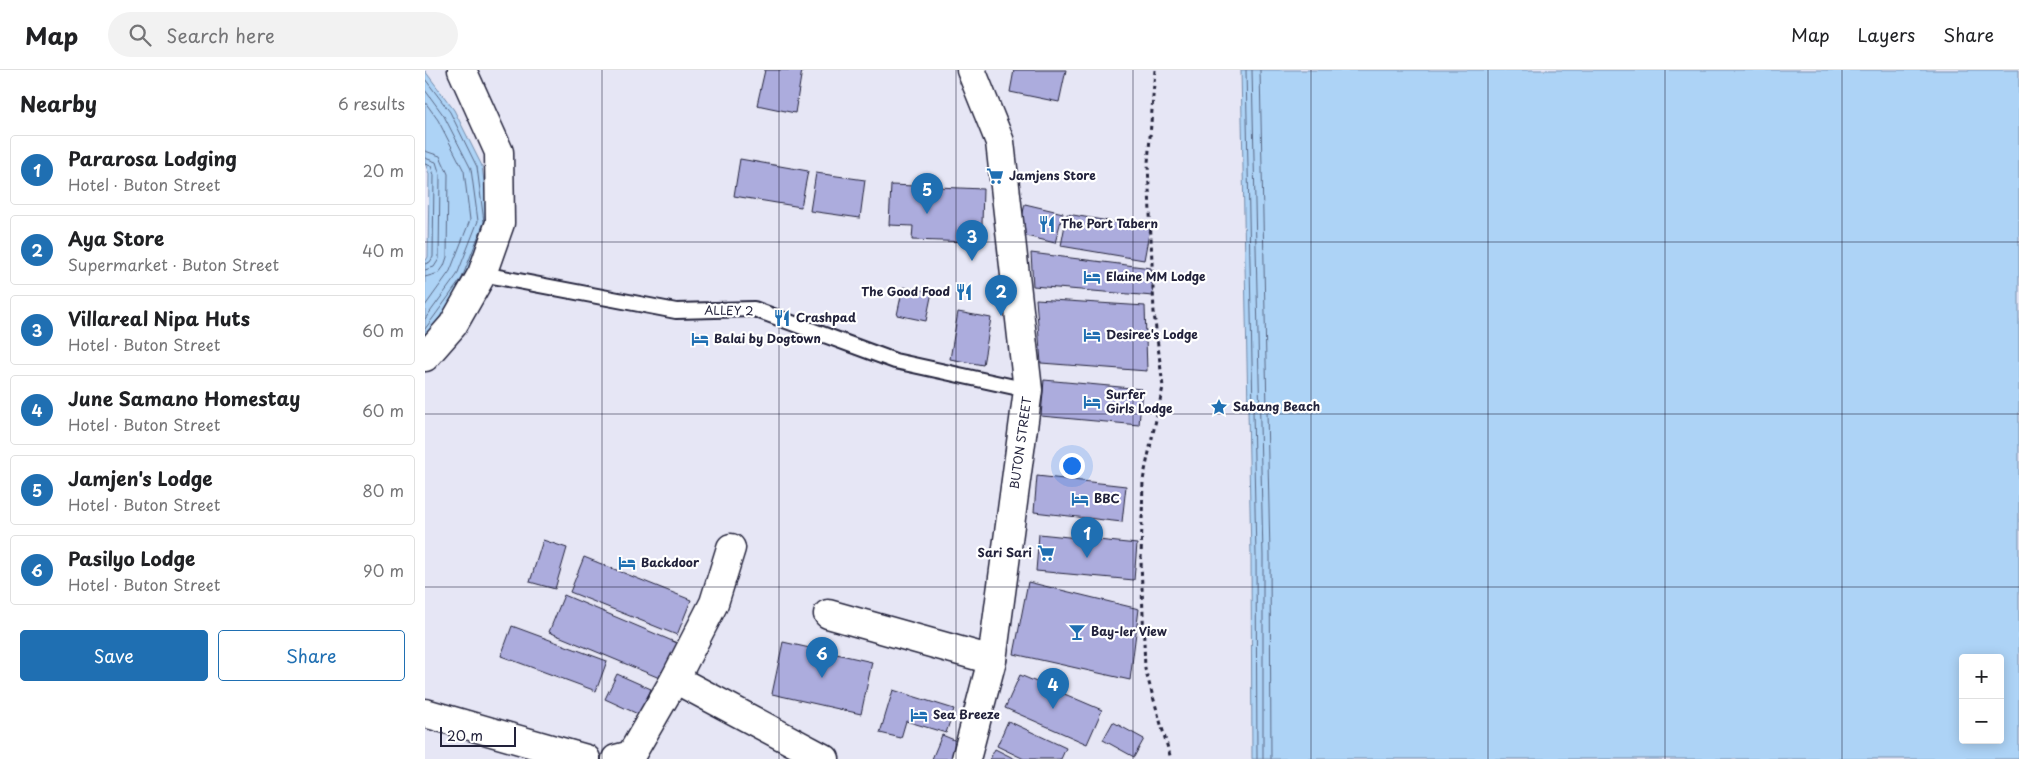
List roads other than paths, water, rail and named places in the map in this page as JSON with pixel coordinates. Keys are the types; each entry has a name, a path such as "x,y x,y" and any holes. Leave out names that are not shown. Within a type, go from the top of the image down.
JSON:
{"street":[{"path":"425,357 453,325 482,274 500,223 499,152 462,70"},
{"name":"BUTON STREET","path":"966,759 992,660 1028,390 1000,142 971,70"},
{"path":"617,759 631,756 675,679 714,603 731,548"},
{"path":"828,614 992,660"},
{"path":"675,679 825,759"},
{"path":"425,713 586,759"}],"lane":[{"name":"ALLEY 2","path":"482,274 676,311 754,309 895,361 1028,390"}],"water":[{"path":"1241,70 2019,70 2019,759 1252,759 1251,556"},
{"path":"425,71 454,110 482,166 489,223 467,281 425,337 425,262 428,257 429,174 425,163"}],"place":[{"name":"Jamjens Store","path":"995,176"},
{"name":"Jamjen's Lodge","path":"927,214"},
{"name":"The Port Tabern","path":"1047,224"},
{"name":"Villareal Nipa Huts","path":"972,261"},
{"name":"Elaine MM Lodge","path":"1092,277"},
{"name":"The Good Food","path":"964,292"},
{"name":"Aya Store","path":"1001,316"},
{"name":"Crashpad","path":"782,318"},
{"name":"Desiree's Lodge","path":"1092,335"},
{"name":"Balai by Dogtown","path":"700,339"},
{"name":"Surfer Girls Lodge","path":"1092,402"},
{"name":"Sabang Beach","path":"1219,407"},
{"name":"BBC","path":"1080,499"},
{"name":"Sari Sari","path":"1046,553"},
{"name":"Pararosa Lodging","path":"1087,558"},
{"name":"Backdoor","path":"627,563"},
{"name":"Bay-ler View","path":"1077,632"},
{"name":"Pasilyo Lodge","path":"822,678"},
{"name":"June Samano Homestay","path":"1053,709"},
{"name":"Sea Breeze","path":"919,715"}]}
